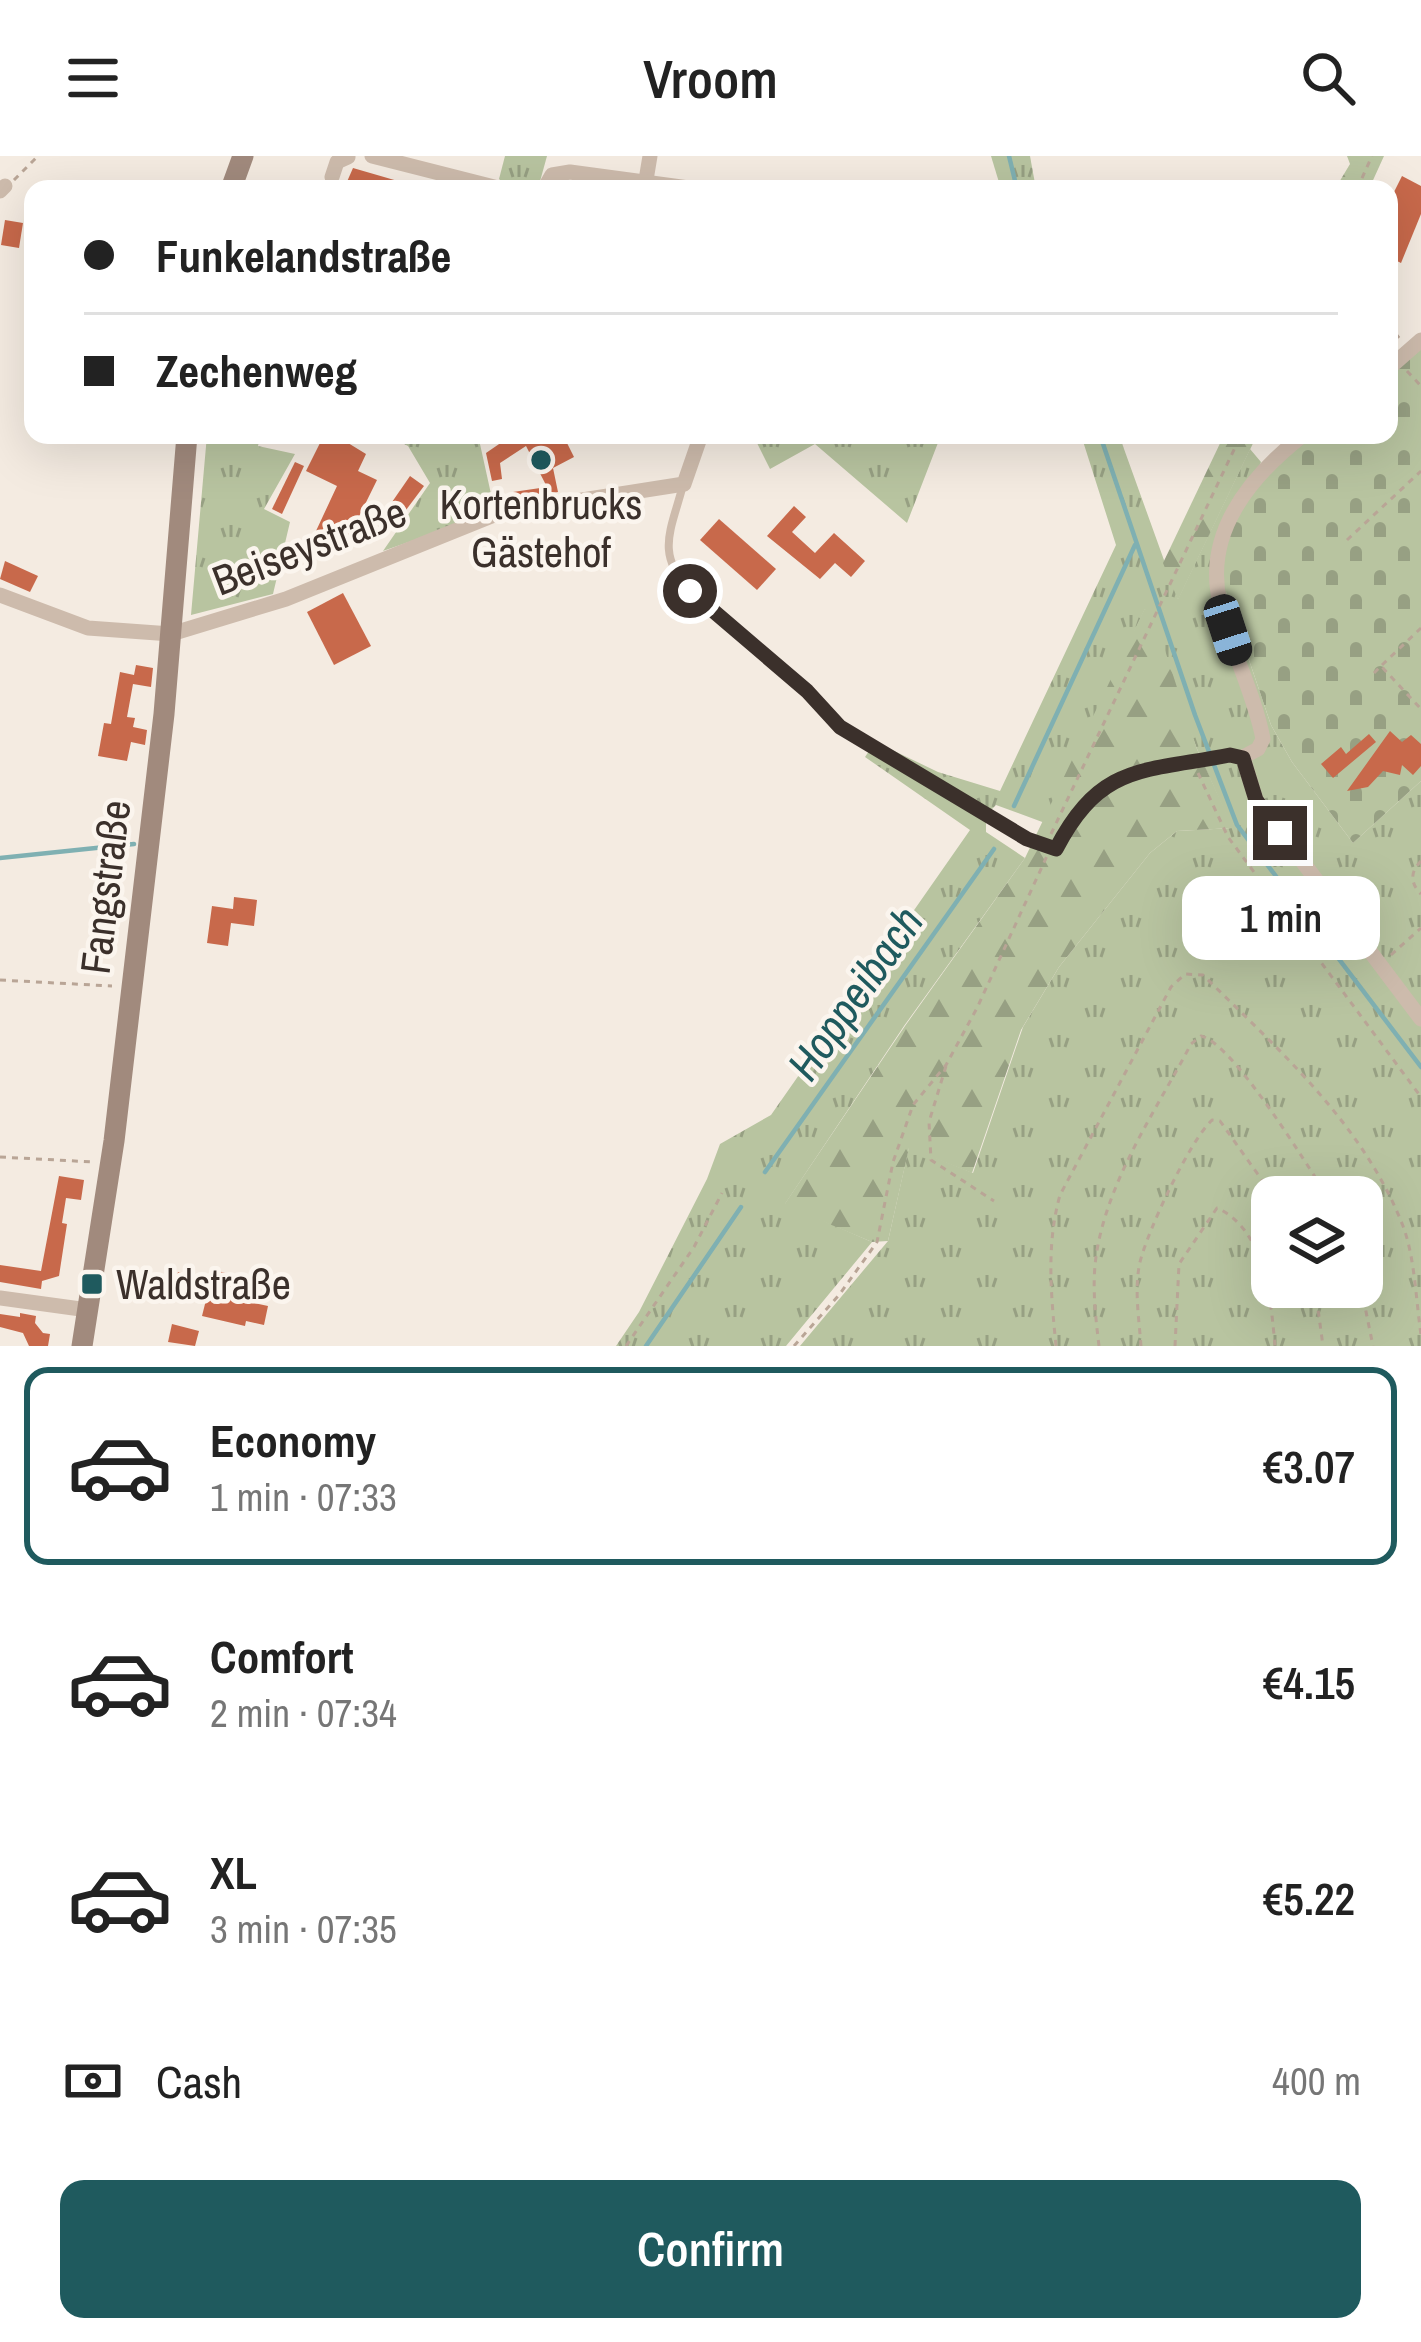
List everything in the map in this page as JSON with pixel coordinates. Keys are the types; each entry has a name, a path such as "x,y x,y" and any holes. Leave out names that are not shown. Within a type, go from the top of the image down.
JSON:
{"main road":[{"name":"Fangstraße","path":"82,1346 132,987 171,634 186,444"}],"street":[{"path":"332,176 337,162 350,156"},
{"path":"372,156 467,180"},
{"path":"549,180 560,172 617,180"},
{"path":"684,484 698,444"},
{"path":"1291,444 1240,496 1222,538 1219,599 1263,739 1258,748 1237,756 1256,800 1421,1019"},
{"name":"Beiseystraße","path":"171,634 286,599 499,513 684,484"},
{"path":"0,595 88,628 171,634"},
{"path":"0,1298 88,1310"}],"lane":[{"path":"684,484 666,554 690,591 857,739 1013,833 1056,849 1075,812 1113,779 1237,756"}],"path":[{"path":"3,189 38,156"},
{"path":"1360,156 1371,159"},
{"path":"1404,355 1421,386"},
{"path":"994,1201 931,1160 929,1122 946,1065 977,1008 1237,444"},
{"path":"1347,540 1421,471"},
{"path":"1374,673 1421,628"},
{"path":"1381,666 1421,709"},
{"path":"1194,762 1228,837 1421,1097"},
{"path":"1421,861 1412,882 1421,894"},
{"path":"1380,966 1421,928"},
{"path":"1056,1346 1051,1228 1060,1195 1172,988 1185,974 1203,974 1298,1068 1381,1177 1405,1231 1421,1335"},
{"path":"0,980 132,987"},
{"path":"1099,1346 1094,1278 1114,1191 1191,1043 1209,1037 1232,1058 1313,1176"},
{"path":"794,1346 866,1262 877,1242 905,1123 921,1090 946,1065"},
{"path":"1141,1346 1137,1295 1141,1261 1158,1214 1204,1127 1220,1120 1261,1176"},
{"path":"0,1157 110,1163"},
{"path":"626,1346 694,1246 722,1193"},
{"path":"1175,1346 1179,1264 1217,1208 1244,1227 1270,1292 1275,1346"},
{"path":"1318,1308 1323,1346"},
{"path":"1365,1308 1373,1346"}],"green space":[{"path":"505,156 547,156 540,180 499,179"},
{"path":"991,156 1030,156 1034,180 998,180"},
{"path":"1347,156 1384,156 1373,180 1340,180 1350,164"},
{"path":"1421,343 1421,781 1353,843 1292,762 1271,725 1226,592 1227,537 1243,505 1275,465 1301,444 1398,444 1398,362"},
{"path":"206,444 258,444 295,454 264,509 290,522 273,594 191,615"},
{"path":"404,444 480,444 495,512 383,551 430,483"},
{"path":"758,444 815,444 770,469"},
{"path":"815,444 938,444 907,523"},
{"path":"1084,444 1122,444 1178,599 1250,449 1261,462 1243,505 1226,592 1271,725 1292,762 1353,843 1421,781 1421,1346 800,1346 888,1241 909,1147 973,1173 1023,1027 1059,967 1150,853 1177,831 1232,828 1145,609 1045,823 996,805 990,811 884,746 938,772 1000,791 1116,545"},
{"path":"1220,444 1253,444 1178,600 1163,563"},
{"path":"1145,608 1161,638 1197,749 1233,828 1177,831 1150,853 1059,967 1021,1030 972,1173 909,1148 888,1241 872,1242 784,1205 1025,858"},
{"path":"869,751 986,821 986,832 1025,858 904,1026 785,1204 872,1242 786,1346 616,1346 639,1312 720,1144 771,1115 970,830 865,757"}],"building":[{"path":"353,168 394,180 348,180"},
{"path":"1402,176 1421,186 1421,214 1401,263 1398,262 1398,184"},
{"path":"5,220 23,223 19,248 1,245"},
{"path":"320,444 350,444 366,454 358,471 377,480 345,545 316,531 337,486 306,471"},
{"path":"499,444 568,444 574,457 553,468 558,492 514,499 513,492 547,487 526,446 500,463 502,479 492,481 486,453"},
{"path":"295,462 304,466 282,514 272,509"},
{"path":"410,476 424,486 403,514 390,505"},
{"path":"794,506 806,517 792,532 815,553 834,533 865,561 851,577 835,563 820,579 767,536"},
{"path":"719,519 776,569 757,590 700,540"},
{"path":"5,561 38,576 30,592 0,579"},
{"path":"343,593 371,646 334,665 307,612"},
{"path":"136,665 153,668 151,687 133,684 127,717 135,718 133,727 147,730 145,745 131,742 127,761 98,756 104,723 111,724 120,672 134,675"},
{"path":"1390,731 1402,742 1411,735 1421,744 1421,766 1413,775 1402,765 1400,775 1383,771 1368,787 1347,791"},
{"path":"1369,734 1376,742 1333,778 1321,764 1341,747 1346,754"},
{"path":"234,897 257,900 254,926 231,923 228,946 207,943 212,906 233,909"},
{"path":"59,1176 84,1180 81,1200 66,1198 59,1276 42,1281 41,1289 0,1282 0,1265 41,1271"},
{"path":"214,1270 237,1276 232,1298 268,1306 264,1325 246,1321 245,1326 202,1316 208,1292 175,1283 178,1272 212,1281"},
{"path":"20,1313 36,1316 35,1323 50,1334 48,1346 29,1346 23,1333 0,1327 0,1314 20,1317"},
{"path":"172,1324 199,1331 195,1346 168,1342"}],"waterway":[{"path":"1009,156 1015,180"},
{"path":"1103,444 1237,825 1421,1067"},
{"name":"Hoppeibach","path":"1014,806 1135,545"},
{"path":"0,858 134,844"},
{"name":"Hoppeibach","path":"765,1172 994,849"},
{"name":"Hoppeibach","path":"646,1346 741,1207"}],"place":[{"name":"Kortenbrucks Gästehof","path":"541,460"},
{"name":"Waldstraße","path":"92,1284"}],"route":[{"path":"690,591 807,691 840,727 1027,839 1056,849 1075,812 1113,779 1230,755 1243,758 1256,800 1280,833"}]}
